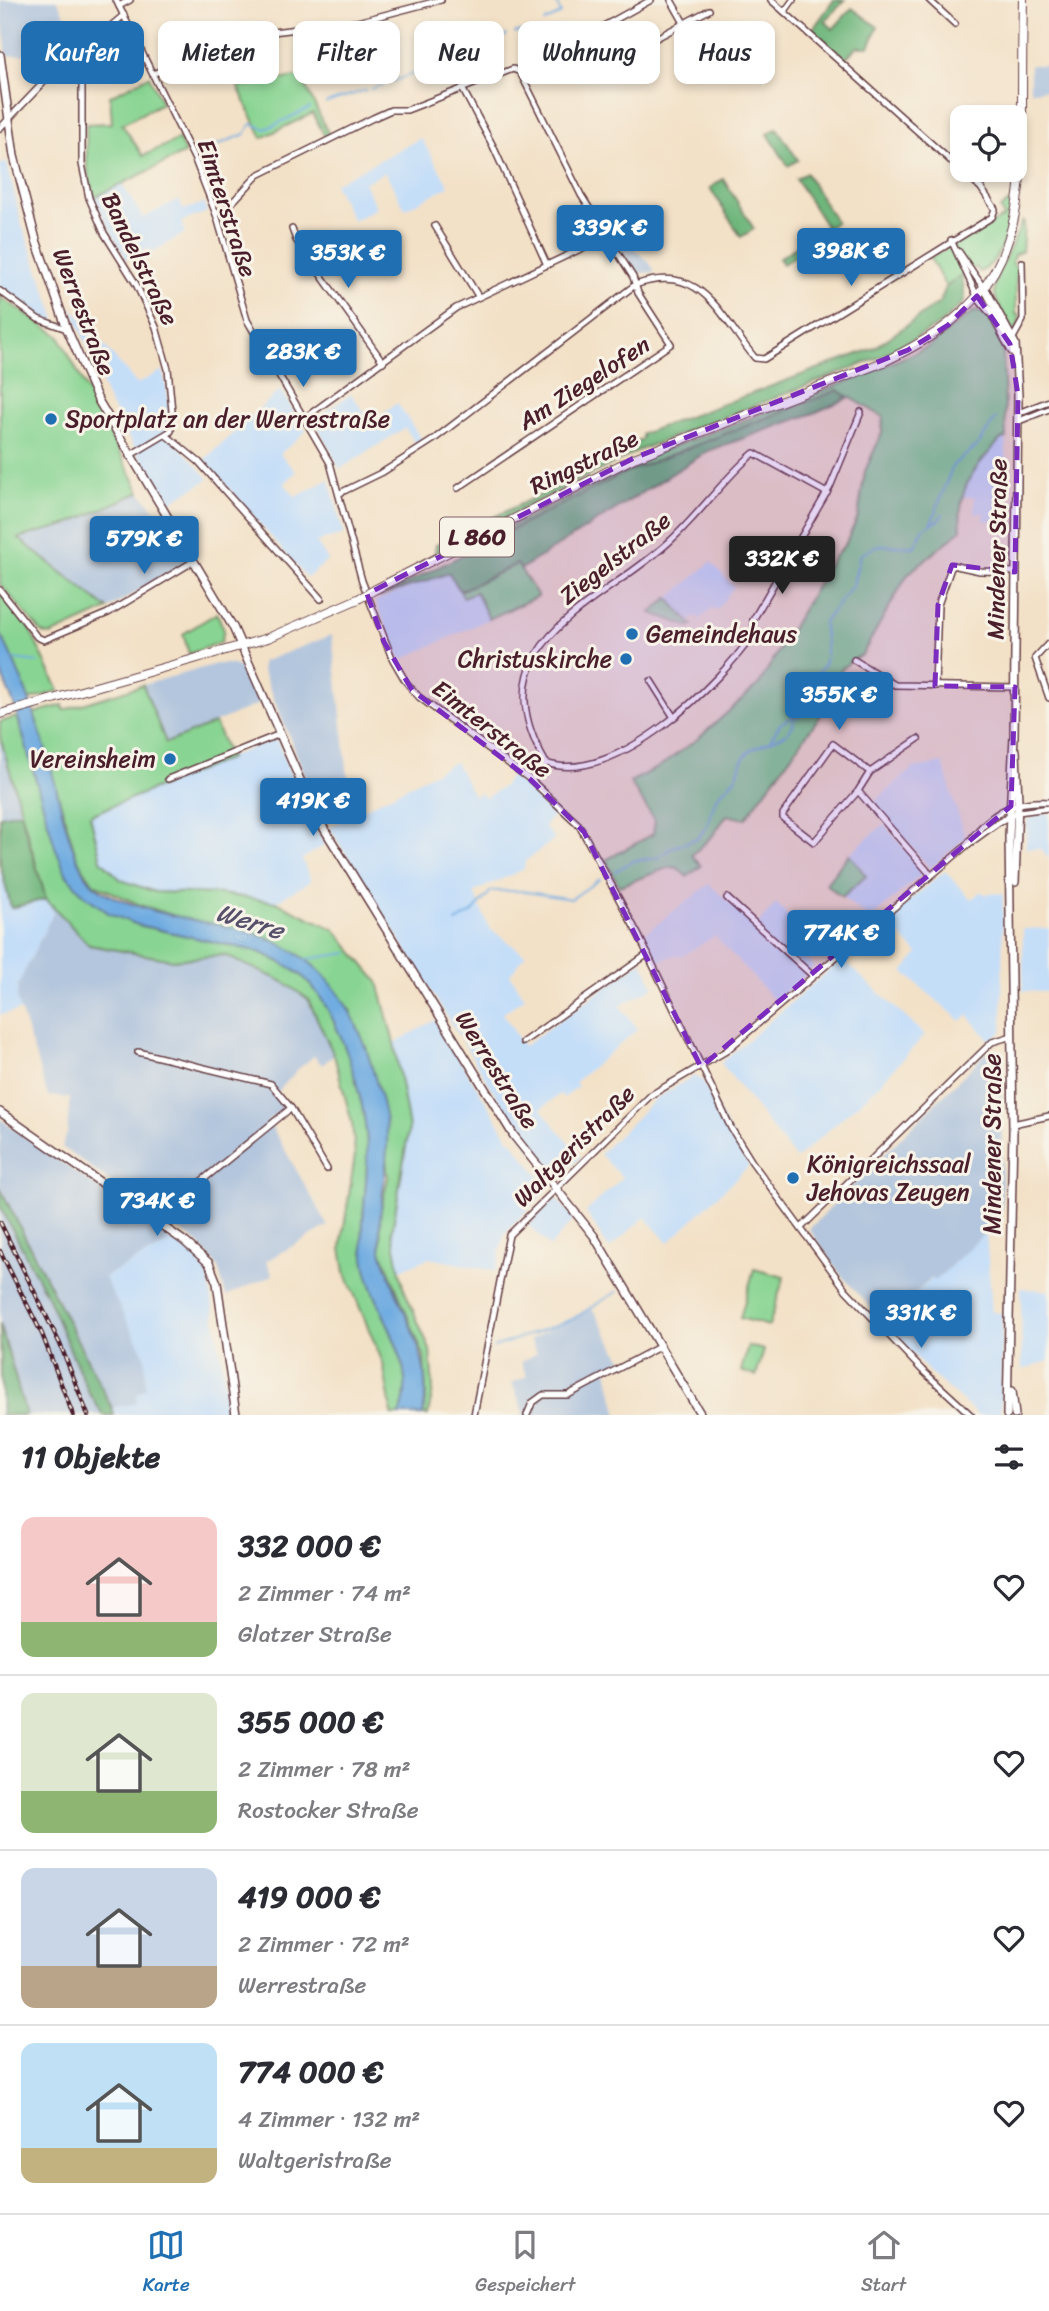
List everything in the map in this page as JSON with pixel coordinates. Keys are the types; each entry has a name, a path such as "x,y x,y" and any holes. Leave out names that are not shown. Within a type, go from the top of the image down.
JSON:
{"main road":[{"name":"L 860","path":"977,296 1007,249 1020,192 1023,0"},
{"name":"Ringstraße","path":"0,714 243,646 301,626 634,458 908,350 948,325 977,296"}],"street":[{"path":"117,3 131,0"},
{"path":"155,74 247,35 357,22 441,0"},
{"path":"613,21 651,0"},
{"path":"671,0 683,21"},
{"path":"340,493 383,472 433,440 635,285 662,278 692,283 710,300 759,359 995,213 981,188 771,0"},
{"path":"785,11 793,0"},
{"path":"929,0 955,24"},
{"name":"Eimterstraße","path":"117,3 187,141 216,214 247,320 326,453 340,493 366,592 384,642 406,682 419,697 531,780 584,832 751,1162 802,1227 846,1290 883,1331 971,1415"},
{"path":"688,21 709,10"},
{"path":"117,21 124,15"},
{"name":"Werrestraße","path":"0,55 8,119 33,231 67,329 94,391 243,646 314,814 514,1136 594,1236 701,1415"},
{"path":"216,214 227,208 258,175 373,117 391,110 407,110 513,69 518,71"},
{"path":"0,128 45,84"},
{"name":"Bandelstraße","path":"82,84 81,151 85,181 104,233 136,284 156,327 168,369 173,411 173,425 166,435"},
{"path":"526,84 570,176 635,285"},
{"path":"462,88 473,106 547,265"},
{"path":"435,226 478,296"},
{"path":"292,229 296,240 383,362"},
{"path":"306,417 433,324 478,296 608,236"},
{"path":"951,240 984,287"},
{"path":"951,240 977,296"},
{"name":"Mindener Straße","path":"1013,338 1023,320 1023,261"},
{"name":"Am Ziegelofen","path":"458,488 670,347 669,340 635,285"},
{"name":"Mindener Straße","path":"984,287 1013,338 1019,417 1015,572 1010,1380 1007,1415"},
{"path":"0,291 38,319 67,329"},
{"name":"Mindener Straße","path":"977,296 1000,326 1016,362"},
{"path":"1019,417 1049,401"},
{"path":"1019,417 1049,409"},
{"path":"531,780 546,763 567,766 614,756 644,739 719,674 755,632 753,620 827,492 862,412"},
{"path":"130,456 166,435 200,462 321,599"},
{"name":"Ziegelstraße","path":"546,763 527,718 527,685 537,655 558,625 670,542 754,453 827,492"},
{"path":"0,590 37,637 44,640 100,617 194,561"},
{"path":"935,686 938,605 952,565 980,571 1015,572"},
{"path":"1049,643 1035,659 1049,698"},
{"path":"854,660 895,685 1015,687"},
{"path":"651,681 673,716"},
{"path":"168,779 280,734"},
{"path":"870,772 834,744 783,814 783,818 814,842 858,791 870,772 919,739"},
{"path":"858,791 932,875"},
{"path":"1015,804 1049,802"},
{"name":"Waltgeristraße","path":"474,1415 506,1240 651,1095 726,1051 966,846 994,816 1015,804"},
{"path":"1014,814 1049,808"},
{"name":"Waltgeristraße","path":"966,846 1014,814"},
{"path":"727,898 813,976"},
{"path":"523,1041 648,954"},
{"path":"802,1227 992,1042 1012,1036"},
{"path":"138,1052 257,1079 280,1092 327,1169"},
{"path":"160,1223 177,1201 291,1108"},
{"path":"0,1112 198,1251 215,1275 236,1415"},
{"path":"1013,1124 1049,1116"},
{"path":"527,1415 532,1403 543,1395 568,1395 661,1346"},
{"name":"Mindener Straße","path":"1010,1380 1015,1415"}],"highlighted area":[{"path":"977,296 1010,344 1018,395 1015,572 952,565 938,605 935,686 1015,687 1011,806 701,1067 584,832 531,780 412,690 384,642 367,594 634,458 908,350 948,325"}],"shaded area":[{"path":"0,0 57,0 71,21 21,21 21,55 7,56"},
{"path":"1030,65 1049,65 1049,90 1030,91"},
{"path":"421,138 449,186 405,209 385,172 364,183 377,208 353,221 334,184"},
{"path":"7,163 21,222 56,319 51,323 0,288 0,164"},
{"path":"122,184 143,218 179,199 183,210 204,203 207,212 181,222 185,233 153,252 146,248 126,259 93,198"},
{"path":"621,227 655,272 636,273 611,234"},
{"path":"71,306 137,384 163,370 169,402 166,432 209,479 166,505 109,402"},
{"path":"280,390 306,431 280,454 296,472 284,483 296,497 329,479 344,535 316,542 328,560 307,578 204,460"},
{"path":"351,394 372,423 397,403 422,440 416,444 405,428 340,469 314,419"},
{"path":"1006,438 1005,521 984,521 984,513 974,513 975,497 961,497 978,464 1001,439"},
{"path":"140,492 156,511 125,527 143,558 173,540 186,562 108,609 18,538 66,525"},
{"path":"711,562 734,587 717,610 713,608 700,619 696,616 689,622 669,598"},
{"path":"450,572 476,591 489,619 401,660 375,601"},
{"path":"332,635 348,778 313,795 262,670 262,662"},
{"path":"216,664 230,664 241,668 261,703 166,743 143,685"},
{"path":"0,736 20,812 1,817 0,816"},
{"path":"276,738 299,795 325,845 302,859 311,881 276,902 221,894 155,892 121,880 101,860 90,815"},
{"path":"455,762 474,796 481,793 485,798 504,786 512,773 557,812 544,826 555,839 525,861 524,869 474,892 489,928 526,955 510,974 525,998 503,1013 524,1046 642,961 654,987 620,1006 638,1029 575,1082 578,1086 564,1098 560,1094 541,1109 581,1157 559,1178 530,1148 517,1129 329,827"},
{"path":"943,763 965,838 930,868 873,803 913,768"},
{"path":"1049,813 1049,859 1041,849 1026,848 1027,821 1035,815"},
{"path":"884,824 924,872 870,919 842,897 866,876 849,854"},
{"path":"0,864 11,907 46,899 53,913 18,985 17,999 22,1010 0,1015"},
{"path":"945,871 971,900 981,891 984,894 1003,893 1002,1031 990,1041 968,1015 961,1021 903,972 918,954 886,920"},
{"path":"709,884 756,927 776,903 814,942 808,947 812,951 806,958 814,967 775,1001 715,936 682,956 674,955 658,962 643,935"},
{"path":"46,899 89,945 173,960 224,955 282,981 308,999 334,1055 322,1065 314,1056 298,1069 276,1094 286,1107 268,1120 328,1226 266,1261 273,1275 226,1296 218,1267 198,1243 62,1147 67,1133 70,1098 48,1096 17,999 18,985 53,913"},
{"path":"1049,928 1049,992 1023,991 1023,929"},
{"path":"842,959 925,1035 875,1089 796,1159 721,1063"},
{"path":"435,1020 506,1134 547,1190 504,1234 496,1271 429,1258 400,1270 394,1250 392,1232 409,1128 394,1043"},
{"path":"988,1051 998,1052 1001,1057 1002,1214 990,1214 986,1232 935,1281 932,1278 883,1321 840,1274 809,1229"},
{"path":"694,1076 702,1080 749,1166 668,1243 645,1217 609,1249 586,1212 622,1178 600,1154 655,1099"},
{"path":"0,1119 173,1241 104,1277 145,1356 146,1388 137,1394 136,1403 112,1408 114,1415 0,1415"},
{"path":"555,1198 575,1218 550,1247 528,1225"},
{"path":"986,1232 992,1312 1002,1313 1001,1415 978,1415 930,1373 883,1321 933,1278 936,1280"},
{"path":"174,1241 194,1255 208,1275 230,1415 114,1415 112,1408 135,1403 104,1277"},
{"path":"1021,1288 1049,1291 1049,1361 1022,1370"},
{"path":"592,1308 623,1361 607,1370 618,1415 520,1415 524,1413 512,1383 527,1376 521,1362 537,1353 530,1339"}],"green space":[{"path":"834,0 845,0 825,21 833,29 852,8 878,27 869,47 857,47 845,59 812,30"},
{"path":"149,76 162,103 122,124 143,156 179,139 185,153 93,198 87,166 86,124 112,123 110,96 133,84 144,84 144,79"},
{"path":"293,77 293,84 305,84 329,135 325,137 313,113 262,138 237,84 279,84 279,80"},
{"path":"777,128 798,160 788,166 768,134"},
{"path":"806,173 836,222 827,228 796,179"},
{"path":"723,179 754,229 741,237 710,188"},
{"path":"1013,202 1006,232 994,260 980,272 975,267 946,287 930,258 1004,217 1000,209"},
{"path":"1022,221 1022,251 1014,255 1012,262 1020,272 1016,272 1016,314 1020,315 1017,329 1013,331 998,305 995,287 1000,268"},
{"path":"826,228 830,235 783,264 779,258"},
{"path":"962,275 965,301 939,325 881,357 642,449 435,553 436,545 583,474 581,468 642,439 642,434 874,348 940,302 946,287"},
{"name":"Sportplatz an der Werrestraße","path":"0,297 59,336 140,492 66,525 18,538 108,609 51,635 42,633 0,584"},
{"path":"974,311 991,315 1003,353 1006,438 1001,439 991,450 969,480 962,502 961,530 908,574 862,655 843,668 834,680 822,700 828,705 745,819 727,815 713,835 692,855 701,866 687,877 678,868 670,867 619,886 606,860 653,834 655,821 630,782 659,767 699,738 759,684 831,561 846,543 858,517 865,471 882,433 883,417 838,390 624,473 502,534 510,526 654,454 857,378 928,347"},
{"path":"838,390 848,398 708,451 521,569 517,564 460,591 449,573 379,597 624,473"},
{"path":"517,564 538,596 489,619 476,592 463,597 460,591"},
{"path":"0,591 30,630 59,691 29,700 0,633"},
{"path":"668,598 693,625 690,627 651,613"},
{"path":"217,613 224,630 221,642 189,654 183,634"},
{"path":"143,685 166,743 215,723 230,758 90,815 101,860 121,880 155,892 221,894 276,902 334,929 378,982 394,1043 409,1128 392,1232 403,1287 430,1350 433,1390 428,1415 423,1415 426,1399 424,1356 381,1251 380,1213 388,1178 380,1098 366,1047 350,1010 272,939 198,923 140,905 94,884 77,859 34,713 63,705 64,710"},
{"path":"17,717 67,876 138,925 259,952 281,962 301,975 327,1008 348,1055 365,1126 367,1146 364,1253 371,1286 401,1359 405,1397 399,1415 392,1415 383,1363 345,1272 341,1248 355,1155 352,1123 334,1055 308,999 282,981 224,955 173,960 89,945 46,899 0,736 0,722"},
{"path":"20,812 46,899 11,908 0,864 0,816"},
{"path":"849,854 866,876 842,897 826,884"},
{"path":"0,1188 114,1415 103,1415 88,1391 47,1296 0,1206"},
{"path":"754,1269 784,1277 769,1326 740,1318"},
{"path":"0,1323 26,1415 2,1415"},
{"path":"748,1346 764,1350 756,1376 741,1371"}],"water":[{"path":"0,633 34,712 72,845 78,861 94,885 138,906 225,926 281,944 323,974 352,1016 364,1042 385,1117 387,1148 380,1220 381,1249 422,1360 425,1377 423,1415 399,1415 405,1397 401,1359 371,1286 364,1253 367,1146 365,1126 348,1054 327,1008 301,975 280,962 259,952 138,925 110,914 84,895 67,876 55,847 14,704 0,671"}],"waterway":[{"path":"546,21 561,14 556,0"},
{"path":"371,89 480,50 507,35"},
{"path":"326,103 366,90"},
{"path":"200,152 245,134 251,124 266,129 310,108"},
{"path":"616,871 632,861 658,858 671,848 698,838 706,827 716,798 737,776 742,760 750,750 786,734 793,725 796,688 819,672 823,666 826,654 824,622 853,585 860,555 878,545 914,547 924,528 931,524 953,465 977,446 996,418"},
{"path":"931,524 938,521 943,514"},
{"path":"14,659 38,662"},
{"path":"797,718 820,699"},
{"path":"770,740 781,723 795,715"},
{"path":"456,922 472,913 491,891 521,891 571,899 600,879"},
{"path":"307,959 348,953"},
{"path":"494,1347 571,1320 618,1291"}],"railway":[{"path":"0,1222 60,1344 88,1415"},
{"path":"0,1251 42,1334 73,1415"}],"place":[{"name":"Sportplatz an der Werrestraße","path":"51,419"},
{"name":"Gemeindehaus","path":"632,634"},
{"name":"Christuskirche","path":"626,659"},
{"name":"Vereinsheim","path":"170,759"},
{"name":"Königreichssaal Jehovas Zeugen","path":"793,1178"}],"water label":[{"name":"Werre","path":"250,921"}]}
